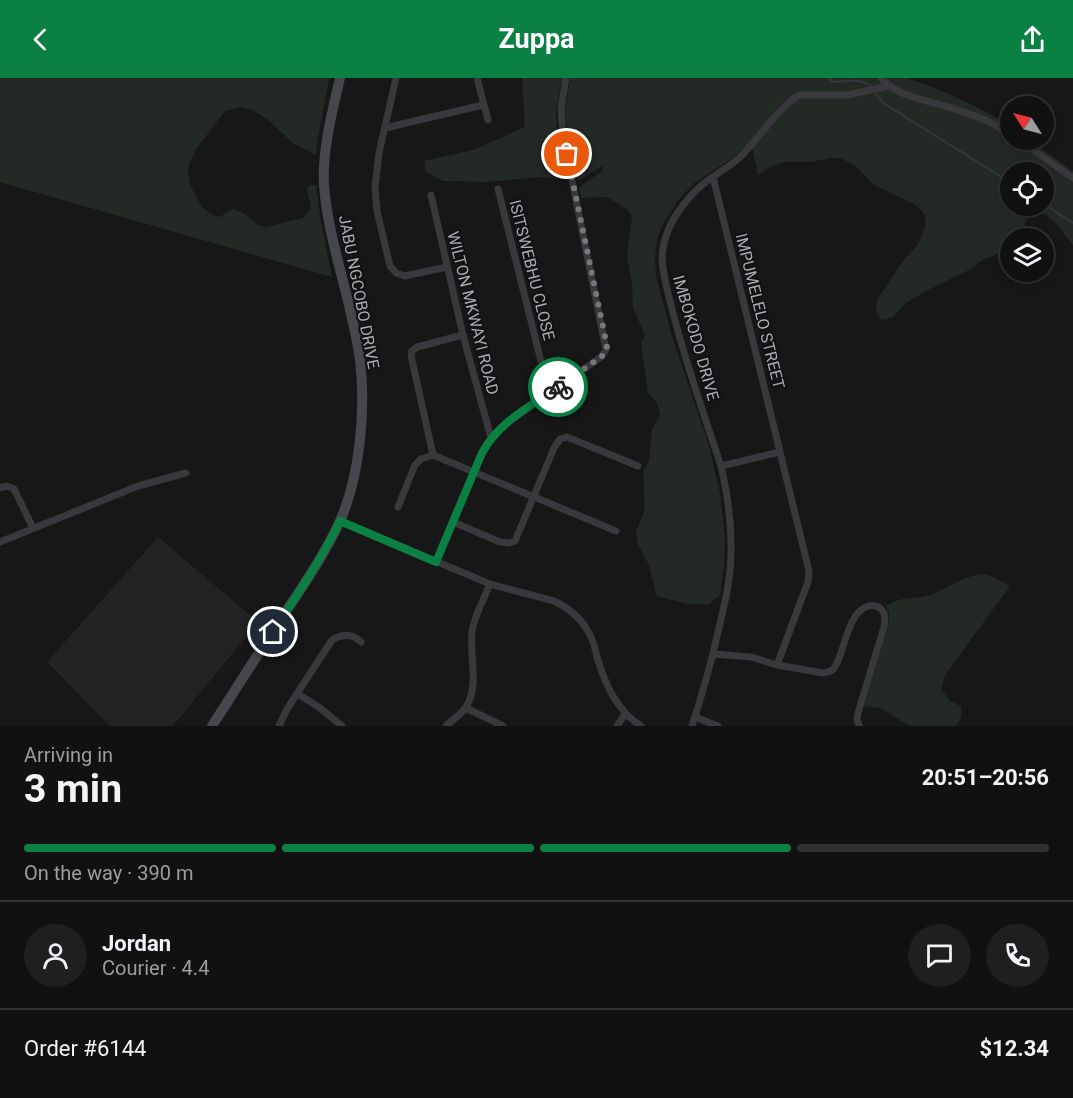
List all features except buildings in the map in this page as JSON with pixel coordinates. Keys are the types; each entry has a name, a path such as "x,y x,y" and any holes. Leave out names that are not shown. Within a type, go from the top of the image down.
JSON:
{"main road":[{"name":"JABU NGCOBO DRIVE","path":"212,726 327,548 348,500 358,450 362,396 360,363 357,340 328,214 324,184 326,149 340,78"}],"street":[{"path":"396,78 375,187 377,211 390,266 396,273 405,276 447,267"},
{"path":"477,78 488,120"},
{"path":"436,562 482,453 491,438 516,415 601,357 606,350 562,125 562,99 566,78"},
{"path":"881,78 888,86 906,94 985,120 1000,128"},
{"name":"IMBOKODO DRIVE","path":"692,726 713,654 727,590 732,546 730,512 721,466 678,335 663,272 662,256 665,240 677,214 700,186 737,160 782,109 799,94 848,95 888,86"},
{"path":"385,128 483,105"},
{"path":"1033,150 1073,178"},
{"name":"IMPUMELELO STREET","path":"713,177 809,576 777,665"},
{"name":"ISITSWEBHU CLOSE","path":"498,189 549,393"},
{"name":"WILTON MKWAYI ROAD","path":"431,195 463,335 491,438"},
{"path":"433,455 411,352 417,347 463,335"},
{"path":"453,522 500,542 515,541 554,448 560,439 567,437 638,466"},
{"path":"721,466 780,452"},
{"path":"398,507 415,465 420,459 433,455 616,531"},
{"path":"0,542 138,486 186,473"},
{"path":"0,488 7,486 14,489 33,528"},
{"path":"340,521 490,584 554,601 573,613 593,640 609,691 625,714 641,726"},
{"path":"446,726 466,708 473,684 472,629 490,584"},
{"path":"713,654 751,657 777,665 823,673 831,671 856,616 869,606 877,606 884,615 884,627 858,713 859,726"},
{"path":"279,726 332,640 349,635 361,642"},
{"path":"298,694 342,726"},
{"path":"466,708 503,726"},
{"path":"617,726 625,714"},
{"path":"695,717 718,726"}],"shaded area":[{"path":"0,78 329,78 316,155 294,144 253,110 242,107 225,111 197,148 189,164 188,172 190,185 202,207 212,215 220,217 234,209 245,214 258,225 266,227 303,218 311,209 307,189 310,185 316,185 332,277 0,182"},
{"path":"522,78 562,78 556,111 557,127 569,180 540,177 487,182 443,181 426,172 424,161 473,150 525,127"},
{"path":"570,78 907,78 948,93 1000,120 1000,150 1043,150 1073,171 1073,245 1047,216 1054,216 1054,162 1000,162 1000,216 1030,216 1025,228 1000,228 1000,254 984,259 967,271 930,289 907,302 893,317 882,320 876,312 877,300 902,262 917,246 926,225 925,216 914,204 878,187 855,165 840,158 812,162 784,162 758,175 749,143 734,157 693,184 677,202 662,226 655,257 656,276 672,336 709,446 720,493 725,538 720,595 709,604 688,604 656,596 648,563 638,544 636,533 645,509 643,471 649,461 652,430 660,415 657,403 648,393 641,343 645,336 633,307 632,282 627,257 632,217 627,209 607,197 581,198 579,187 603,171 602,166 578,181 565,111"},
{"path":"158,537 258,622 173,726 110,726 47,662"},
{"path":"982,574 1010,586 945,675 941,689 950,701 961,706 961,717 957,724 955,726 910,726 880,708 864,706 889,623 889,612 886,606 899,600 929,596 963,579"}],"waterway":[{"path":"828,78 833,82 864,82 872,87"},
{"path":"875,92 883,103 1000,176"},
{"path":"1054,211 1073,223"}],"way so far":[{"path":"558,387 601,357 606,352 607,346 567,154"}],"route":[{"path":"273,632 327,548 340,521 436,562 482,453 491,438 516,415 558,387"}]}
